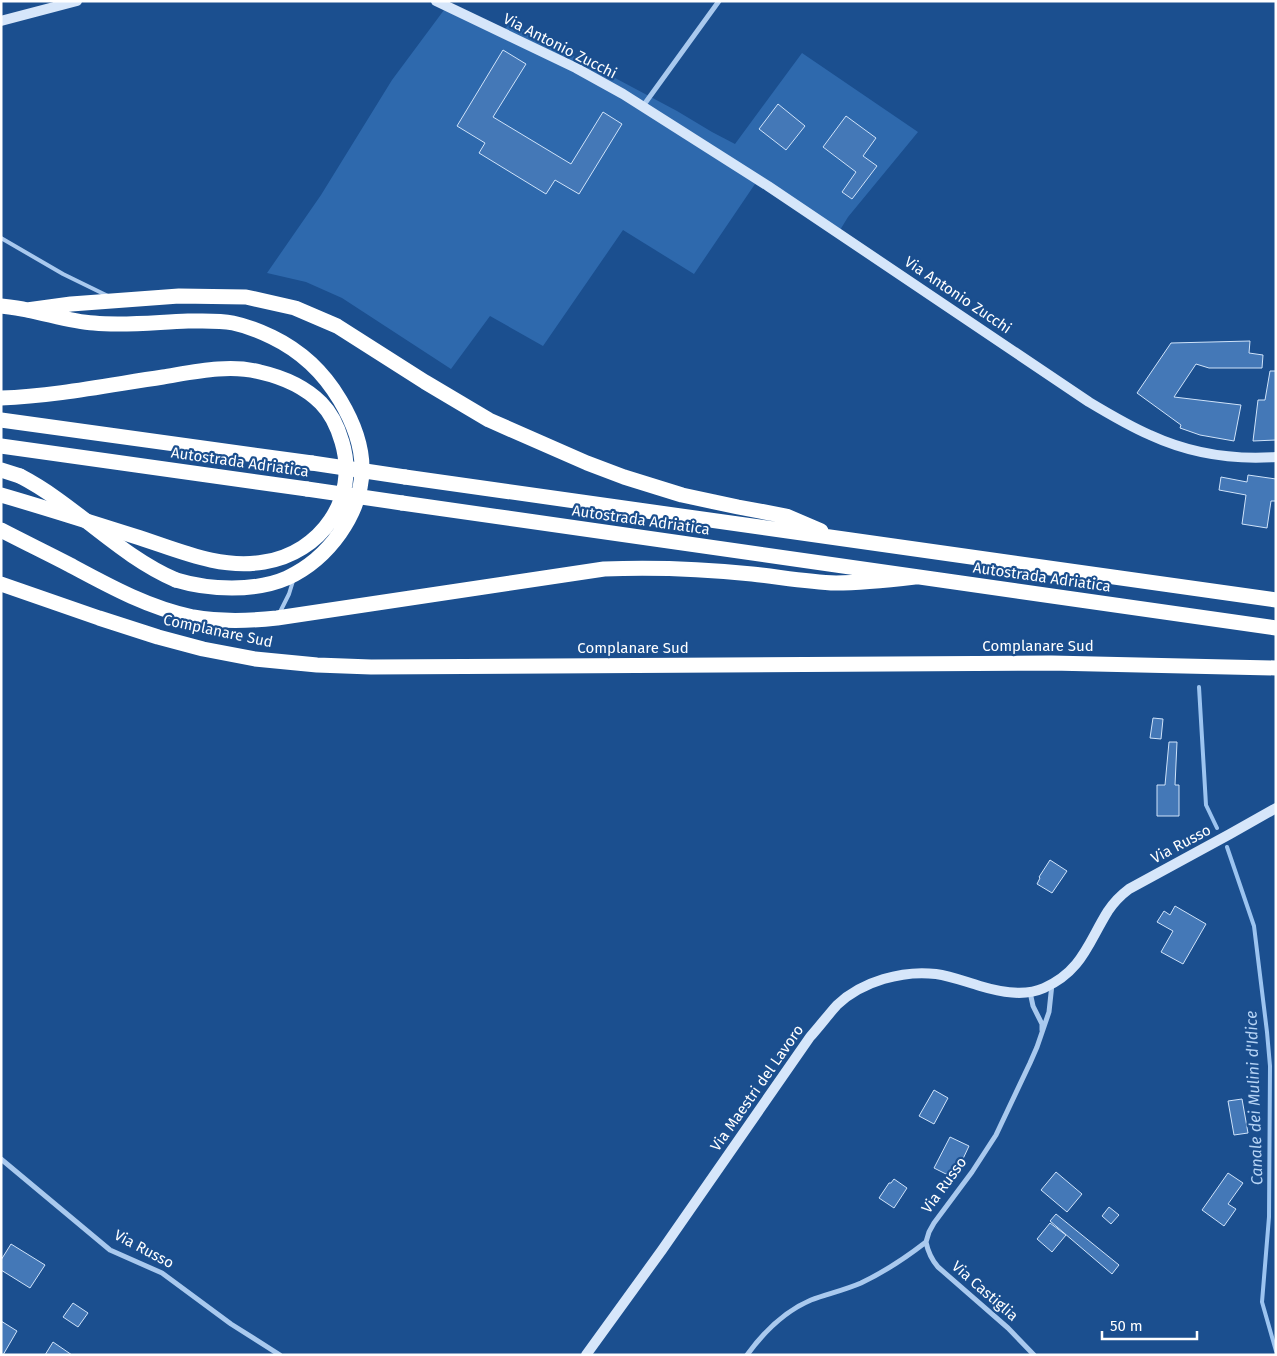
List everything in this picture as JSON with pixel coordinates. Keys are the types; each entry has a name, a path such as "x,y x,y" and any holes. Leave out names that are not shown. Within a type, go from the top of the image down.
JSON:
{"highway":[{"path":"27,310 71,304 178,296 246,297 295,308 337,326 489,420 587,463 682,495 786,516 835,537"},
{"path":"1,306 91,323 120,325 217,320 254,329 292,348 316,369 336,393 346,410 358,439 362,467 358,495 352,513 337,538 317,559 295,574 268,584 228,588 192,584 176,580 159,572 130,554 41,488 20,476 1,470"},
{"path":"1,398 42,395 201,371 241,368 259,371 292,382 307,391 321,403 333,418 340,434 344,447 347,478 344,492 331,521 321,534 308,545 277,560 245,564 229,564 195,556 1,495"},
{"name":"Autostrada Adriatica","path":"1,420 1276,600"},
{"name":"Autostrada Adriatica","path":"1,446 1276,628"},
{"path":"1,530 140,601 193,617 223,620 249,621 277,618 604,569 679,568 835,583 915,577"},
{"name":"Complanare Sud","path":"1,584 158,637 203,649 255,659 317,665 371,667 1051,663 1276,668"}],"main road":[{"path":"1,21 77,1"},
{"name":"Via Antonio Zucchi","path":"436,1 576,68 623,94 768,186 1089,402 1119,420 1151,436 1214,455 1241,458 1276,457"},
{"name":"Via Russo","path":"1030,992 1052,984 1072,970 1080,960 1109,910 1118,898 1129,889 1276,808"},
{"name":"Via Maestri del Lavoro","path":"586,1355 662,1250 810,1037 838,1005 857,990 877,982 895,976 918,973 937,974 990,989 1019,993 1030,992"}],"street":[{"path":"643,107 718,1"},
{"path":"34,12 47,2"},
{"name":"Via Russo","path":"926,1242 934,1223 972,1172 996,1135 1042,1034 1049,1012 1052,984"},
{"path":"1030,992 1033,1006 1042,1024 1042,1034"},
{"name":"Via Russo","path":"1,1159 110,1250 162,1273 232,1324 280,1355"},
{"path":"747,1355 758,1341 794,1309 810,1301 861,1283 926,1242"},
{"name":"Via Castiglia","path":"926,1242 928,1251 938,1267 1008,1328 1034,1355"}],"lane":[{"path":"1,238 63,274 117,300"},
{"path":"277,618 295,574"}],"shaded area":[{"path":"444,10 501,35 510,22 735,144 802,53 918,132 848,217 837,235 755,184 694,274 623,230 543,346 490,316 451,369 342,298 306,282 267,273 321,195 392,80"}],"building":[{"path":"503,50 526,64 493,117 571,164 603,112 622,124 579,194 555,180 546,194 479,153 485,143 457,126"},
{"path":"778,104 805,126 786,150 759,129"},
{"path":"846,116 876,138 863,156 877,166 852,199 842,192 856,172 823,147"},
{"path":"1250,341 1249,353 1263,355 1262,368 1209,368 1196,364 1174,397 1241,405 1234,441 1200,435 1180,428 1181,425 1137,393 1171,343"},
{"path":"1270,371 1276,371 1276,440 1253,441 1258,400 1265,400"},
{"path":"1248,475 1276,479 1276,501 1271,501 1267,528 1242,524 1246,495 1219,490 1221,477 1247,482"},
{"path":"1153,718 1163,719 1161,739 1150,738"},
{"path":"1169,742 1177,742 1175,785 1179,785 1179,816 1157,816 1157,785 1165,785"},
{"path":"1050,860 1067,871 1052,893 1037,884 1039,877"},
{"path":"1175,906 1206,924 1183,964 1161,952 1173,931 1157,922 1164,911 1170,915"},
{"path":"934,1090 948,1098 934,1124 919,1116"},
{"path":"1242,1099 1248,1133 1234,1135 1228,1101"},
{"path":"950,1137 969,1146 954,1178 934,1168"},
{"path":"1056,1172 1082,1194 1067,1212 1041,1190"},
{"path":"1228,1173 1243,1183 1228,1204 1236,1209 1224,1226 1202,1210"},
{"path":"894,1179 907,1188 894,1208 879,1198"},
{"path":"1109,1207 1119,1215 1111,1224 1102,1216"},
{"path":"1056,1214 1119,1265 1112,1274 1050,1221"},
{"path":"1050,1223 1066,1235 1052,1252 1037,1239"},
{"path":"11,1244 45,1265 30,1288 1,1270 1,1260"},
{"path":"73,1303 88,1313 78,1327 63,1317"},
{"path":"1,1321 17,1331 3,1355 1,1355"},
{"path":"53,1342 72,1355 45,1355"}],"waterway":[{"name":"Canale dei Mulini d'Idice","path":"1199,687 1206,805 1217,828"},
{"name":"Canale dei Mulini d'Idice","path":"1227,847 1254,926 1267,1032 1270,1066 1269,1217 1262,1302 1276,1351"}]}
